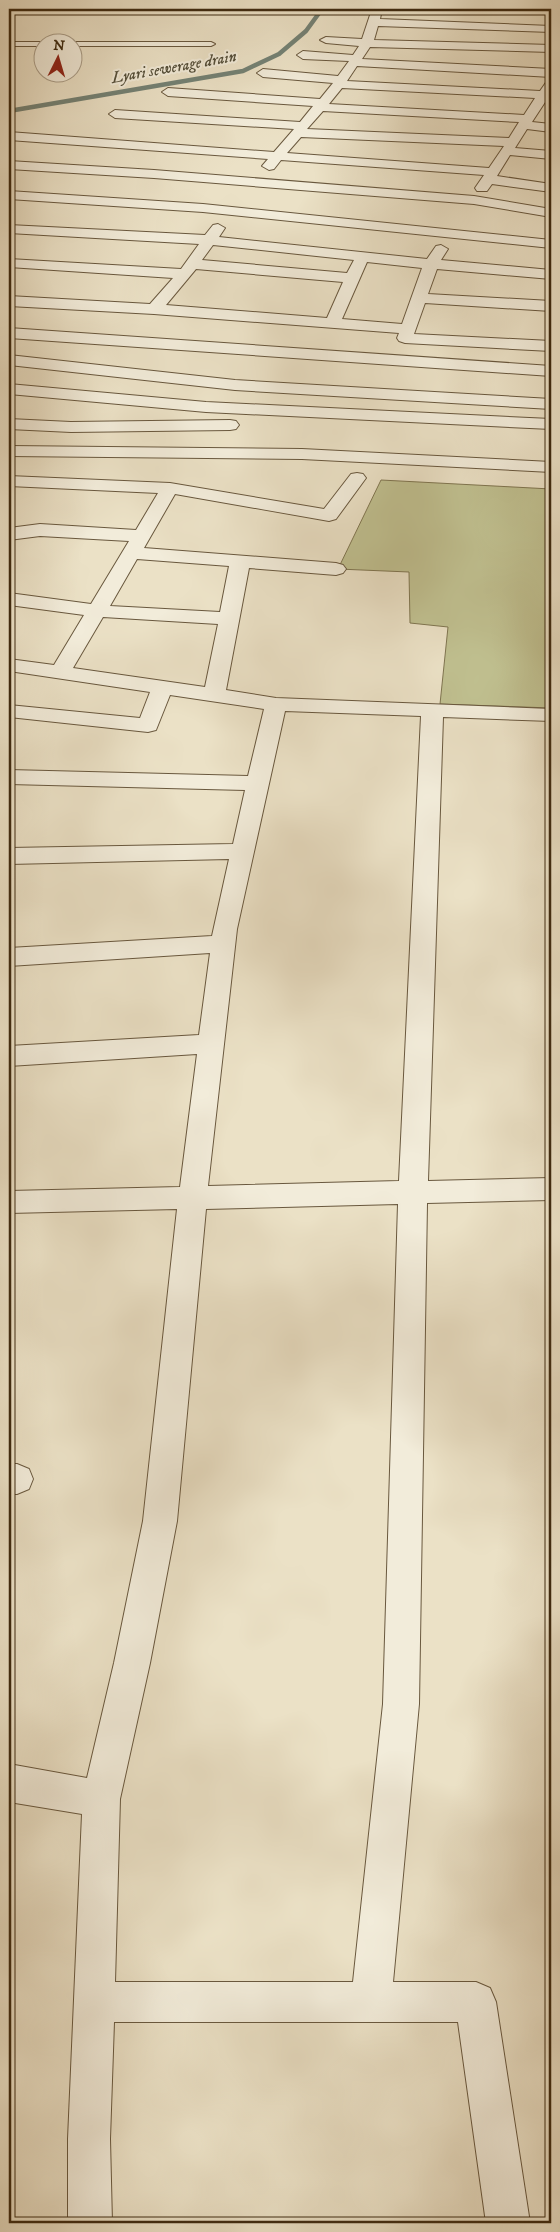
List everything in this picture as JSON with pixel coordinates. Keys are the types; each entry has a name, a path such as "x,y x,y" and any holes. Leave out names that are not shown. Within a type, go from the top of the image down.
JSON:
{"street":[{"path":"154,309 189,269 231,211 276,156 340,82 367,43 377,9"},
{"path":"373,22 551,29"},
{"path":"326,40 551,49"},
{"path":"303,55 551,73"},
{"path":"263,73 340,82 547,95"},
{"path":"168,92 526,122 551,128"},
{"path":"547,95 509,146 431,264 405,338 551,346"},
{"path":"114,114 509,146 551,155"},
{"path":"9,136 276,156 490,176 551,188"},
{"path":"9,165 256,182 474,200 551,213"},
{"path":"9,196 139,203 231,211 551,244"},
{"path":"9,229 209,240 431,264 551,274"},
{"path":"12,305 33,284 74,233"},
{"path":"332,323 363,256"},
{"path":"9,263 189,269 353,278"},
{"path":"419,298 551,306"},
{"path":"12,305 154,309 408,329"},
{"path":"9,333 551,371"},
{"path":"9,360 235,385 551,404"},
{"path":"9,389 206,407 551,424"},
{"path":"9,424 71,427 252,424 551,440"},
{"path":"9,451 302,454 551,467"},
{"path":"9,482 170,488 329,515 357,478"},
{"path":"60,672 170,488"},
{"path":"9,534 40,530 142,536"},
{"path":"131,553 336,569"},
{"path":"214,695 240,562"},
{"path":"9,599 96,611 229,619"},
{"path":"9,665 276,704 551,716"},
{"path":"9,711 148,725 163,687"},
{"path":"90,2223 90,2139 101,1799 132,1663 160,1521 193,1196 225,928 276,704"},
{"path":"371,2002 401,1704 413,1192 432,710"},
{"path":"9,778 258,783"},
{"path":"9,856 243,851"},
{"path":"9,957 224,944"},
{"path":"9,1056 211,1044"},
{"path":"9,1202 193,1196 551,1190"},
{"path":"9,1783 101,1799"},
{"path":"94,2002 476,2002 508,2223"}],"lane":[{"path":"9,44 32,44"},
{"path":"82,44 211,44"}],"green space":[{"path":"381,480 551,489 551,708 440,704 448,627 410,623 409,572 338,569"}],"waterway":[{"name":"Lyari sewerage drain","path":"9,111 243,71 279,54 306,31 322,9"}]}
